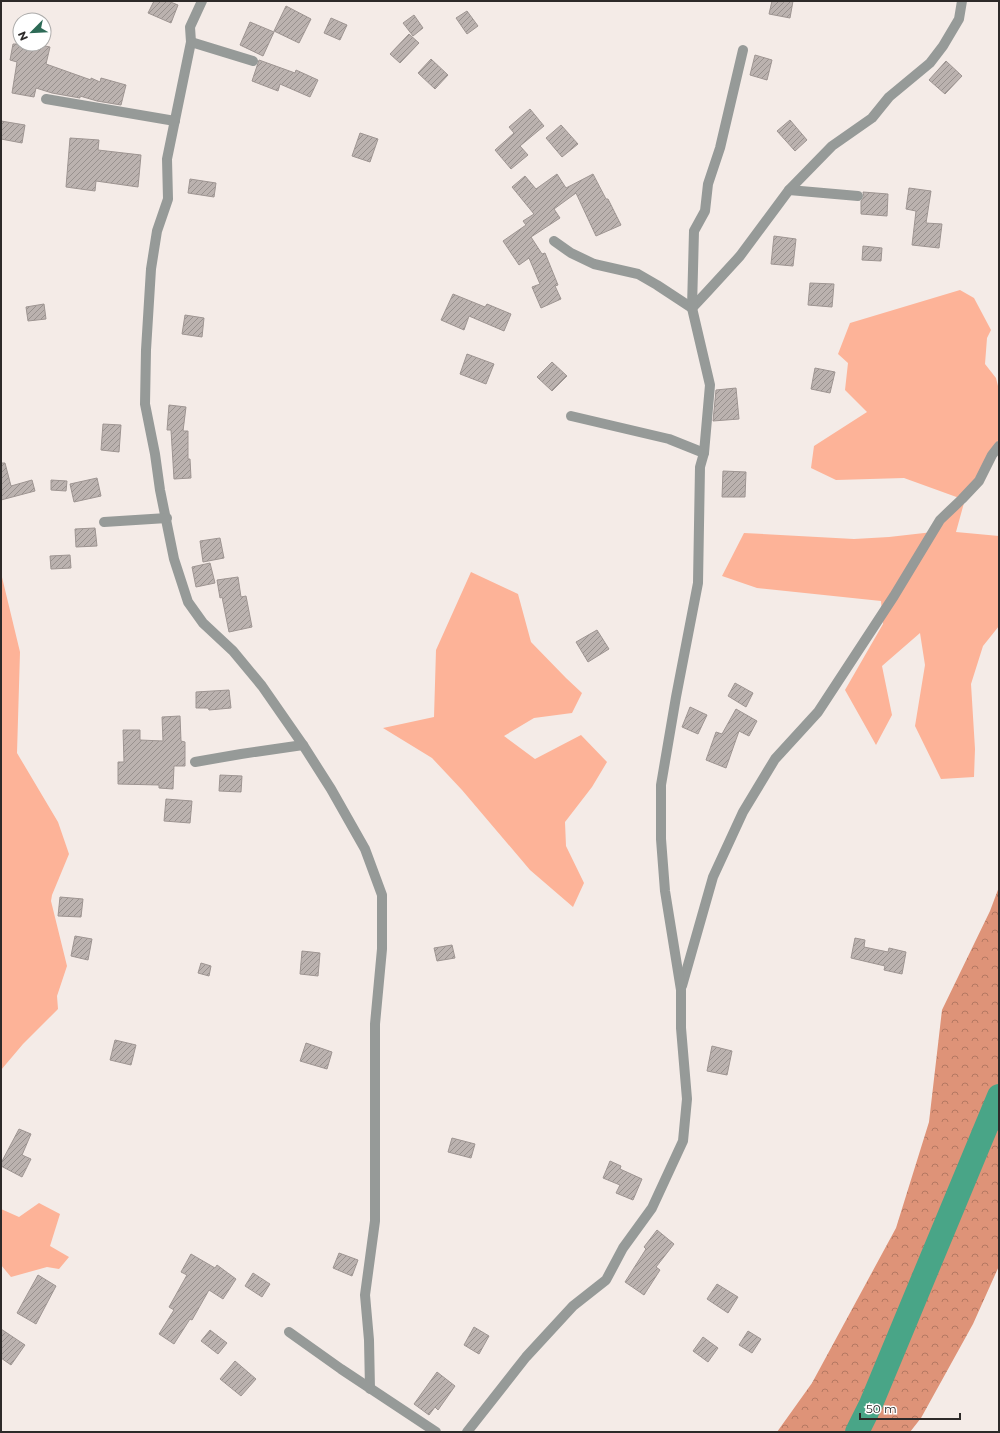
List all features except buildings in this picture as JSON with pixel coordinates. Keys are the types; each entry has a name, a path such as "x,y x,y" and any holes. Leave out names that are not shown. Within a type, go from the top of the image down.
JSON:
{"street":[{"path":"202,1 190,27 190,42 167,159 168,199 157,231 151,269 146,350 145,404 174,559 188,602 204,623 233,651 262,686 303,745 365,849 382,895 382,948 375,1024 375,1221 365,1295 369,1340 370,1389"},
{"path":"692,308 740,256 789,190 832,146 872,118 889,97 930,63 943,46 959,19 962,1"},
{"path":"190,42 253,61"},
{"path":"467,1432 526,1357 573,1306 606,1280 623,1248 652,1208 683,1141 686,1099 680,990 665,891 661,839 662,785 676,698 698,583 700,467 704,453 710,385 692,308 694,232 705,211 708,184 720,148 744,50"},
{"path":"46,99 175,121"},
{"path":"789,190 858,196"},
{"path":"554,241 572,253 594,264 638,274 692,308"},
{"path":"571,416 668,439 704,453"},
{"path":"680,990 713,876 743,812 776,759 818,712 894,596 940,520 979,481 992,455 999,446"},
{"path":"104,522 166,518"},
{"path":"195,762 303,745"},
{"path":"289,1332 370,1389 436,1432"}],"shaded area":[{"path":"960,290 974,298 991,330 987,338 985,364 996,378 999,390 999,439 967,492 956,532 999,536 999,626 983,646 971,684 975,749 974,777 941,779 915,726 925,665 920,633 882,666 892,715 876,745 845,690 883,624 881,601 757,588 722,576 744,533 854,539 933,532 962,499 904,478 836,480 811,468 814,446 867,412 845,390 848,363 838,354 850,323"},
{"path":"471,572 518,594 531,642 582,693 572,713 534,718 504,736 535,759 581,735 607,762 592,787 565,822 566,846 584,883 573,907 530,870 462,790 432,758 383,728 434,717 436,650"},
{"path":"1,573 20,652 17,753 58,822 69,854 52,895 51,901 67,966 57,996 58,1009 23,1044 1,1070"},
{"path":"39,1203 60,1214 50,1246 69,1257 59,1269 47,1267 11,1277 1,1265 1,1209 19,1217"}],"green space":[{"path":"999,887 999,1266 973,1324 921,1418 910,1432 777,1432 812,1383 896,1228 929,1122 942,1010 990,911"}],"waterway":[{"path":"857,1432 871,1404 999,1096"}]}
